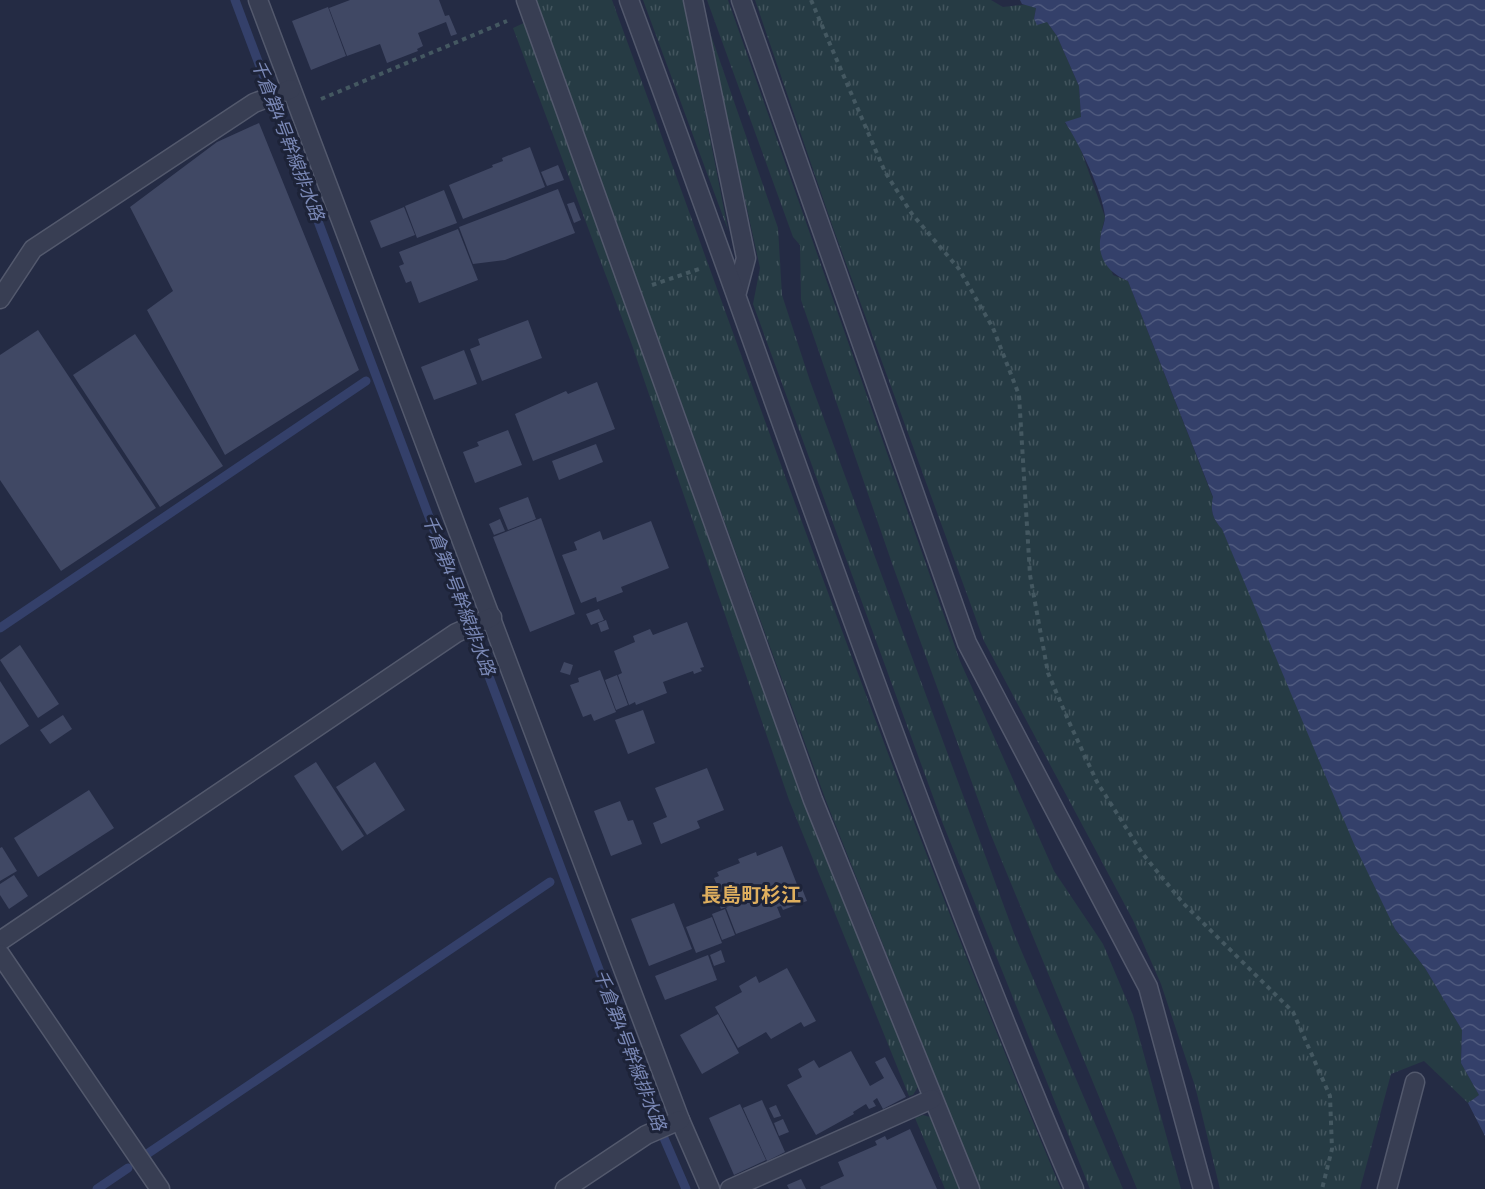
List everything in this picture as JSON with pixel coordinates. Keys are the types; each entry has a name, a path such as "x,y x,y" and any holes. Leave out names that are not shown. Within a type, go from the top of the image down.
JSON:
{"street":[{"path":"258,0 288,90 299,108 487,619 676,1121 710,1189"},
{"path":"629,0 737,292 930,830 1005,1029 1074,1189"},
{"path":"693,0 746,258 737,292"},
{"path":"741,0 967,643 1074,852 1148,987 1203,1189"},
{"path":"528,5 813,800 970,1189"},
{"path":"0,298 33,249 262,100 288,90"},
{"path":"0,941 456,633 487,619"},
{"path":"0,954 160,1189"},
{"path":"1388,1189 1415,1082"},
{"path":"730,1189 932,1099"},
{"path":"565,1189 646,1135 676,1121"}],"path":[{"path":"811,0 885,172 912,214 959,270 993,328 1018,395 1030,575 1048,673 1097,782 1142,853 1183,903 1293,1012 1330,1096 1332,1149 1322,1189"},
{"path":"299,108 528,5"},
{"path":"663,281 699,269"}],"green space":[{"path":"535,0 612,0 885,746 942,895 1061,1189 980,1189 826,801"},
{"path":"643,0 683,0 728,230"},
{"path":"707,0 728,0 960,661 1054,871 1103,944 1133,1015 1181,1189 1137,1189 991,835 894,569 801,300 800,245 793,237"},
{"path":"755,0 991,0 1003,7 1030,4 1036,8 1034,19 1047,22 1057,36 1079,86 1081,118 1065,123 1078,142 1105,217 1100,238 1113,275 1128,281 1213,498 1214,518 1222,529 1395,929 1425,968 1462,1030 1461,1063 1479,1095 1468,1103 1424,1061 1391,1074 1360,1189 1220,1189 1195,1086 1161,984 1133,920 984,641 832,225"},
{"path":"705,18 778,228 782,295 810,381 1015,936 1123,1189 1090,1189 943,824 753,304 760,268"},
{"path":"526,22 639,343 919,1085 913,1095 909,1096 789,800 632,345 513,28"},
{"path":"923,1115 930,1117 961,1189 945,1189 915,1118"}],"water":[{"path":"1020,0 1485,0 1485,1136 1468,1103 1479,1095 1461,1063 1462,1030 1425,968 1395,929 1354,844 1222,529 1214,518 1213,497 1128,281 1109,269 1102,257 1100,242 1105,218 1103,205 1089,168 1065,122 1081,117 1079,86 1057,36 1047,22 1037,25 1034,19 1036,8 1022,4"}],"building":[{"path":"350,0 439,0 445,16 449,15 457,34 451,36 446,22 418,33 423,46 417,49 418,51 387,63 380,44 347,56 329,8"},
{"path":"328,7 346,56 311,70 292,21"},
{"path":"259,123 359,370 225,455 147,310 173,291 130,207 217,142"},
{"path":"530,147 545,187 463,219 449,185 493,167 492,165 503,161 502,158"},
{"path":"558,165 564,180 547,186 541,172"},
{"path":"558,189 575,233 505,260 473,264 459,227"},
{"path":"444,190 457,223 417,238 405,206"},
{"path":"574,202 581,220 574,223 567,204"},
{"path":"404,207 415,235 381,248 370,221"},
{"path":"458,229 478,280 419,303 411,281 406,283 399,266 404,264 399,252"},
{"path":"528,320 542,358 482,381 470,349 480,345 478,339"},
{"path":"38,330 156,508 61,571 0,480 0,355"},
{"path":"135,334 223,466 160,507 73,375"},
{"path":"464,350 477,384 434,400 421,367"},
{"path":"597,382 615,429 533,461 515,414 566,391 568,394"},
{"path":"508,430 522,465 475,483 463,452 479,446 477,442"},
{"path":"596,444 603,462 559,480 552,461"},
{"path":"528,497 536,519 508,530 499,508"},
{"path":"541,518 575,614 530,632 493,537"},
{"path":"500,519 505,531 494,535 489,524"},
{"path":"651,521 669,568 621,587 623,592 597,602 596,597 581,603 562,555 577,550 574,542 600,531 603,540"},
{"path":"599,609 604,620 591,625 586,614"},
{"path":"606,620 609,629 601,632 598,623"},
{"path":"687,622 704,667 700,668 702,671 694,674 693,671 663,682 667,693 636,705 635,702 629,705 618,675 622,673 614,651 635,642 633,636 650,629 653,635"},
{"path":"20,645 59,704 38,718 0,660"},
{"path":"564,662 573,665 570,675 560,672"},
{"path":"600,670 616,712 594,721 591,714 583,717 570,685 579,682 578,678"},
{"path":"617,675 628,705 616,710 605,680"},
{"path":"0,681 29,726 0,745"},
{"path":"643,710 655,743 628,754 615,720"},
{"path":"63,715 72,729 50,744 40,730"},
{"path":"316,762 364,836 342,851 294,776"},
{"path":"375,762 405,810 367,835 336,787"},
{"path":"707,768 724,810 697,821 700,828 661,844 653,823 667,817 655,788"},
{"path":"89,790 114,828 38,877 14,838"},
{"path":"620,801 628,821 633,820 642,844 611,856 594,811"},
{"path":"782,846 798,887 801,886 807,901 783,910 781,906 777,907 781,917 736,934 726,908 729,906 721,909 715,894 720,892 714,878 719,876 717,872 740,863 738,859 756,852 757,856"},
{"path":"2,847 17,871 0,881 0,848"},
{"path":"14,875 28,896 9,909 0,895 0,884"},
{"path":"674,903 692,949 649,966 631,919"},
{"path":"725,909 735,935 722,940 712,914"},
{"path":"712,917 722,943 696,953 686,927"},
{"path":"721,950 725,962 714,966 710,955"},
{"path":"708,955 717,980 665,1000 655,976"},
{"path":"787,968 816,1021 804,1027 801,1022 771,1039 766,1032 738,1048 715,1007 742,992 739,986 756,976 759,983"},
{"path":"718,1014 739,1053 702,1074 680,1035"},
{"path":"851,1051 870,1086 884,1078 875,1062 885,1057 906,1097 883,1109 877,1098 873,1101 876,1106 869,1109 866,1104 853,1112 854,1114 816,1135 787,1085 802,1077 798,1069 814,1060 819,1068"},
{"path":"762,1100 785,1152 767,1161 743,1108"},
{"path":"740,1104 766,1160 734,1175 709,1118"},
{"path":"776,1105 781,1116 774,1118 769,1108"},
{"path":"783,1119 789,1132 779,1136 774,1123"},
{"path":"910,1129 937,1189 821,1189 820,1187 844,1176 838,1162 877,1145 875,1141 885,1136 887,1140"},
{"path":"801,1179 806,1189 789,1189 787,1185"}],"waterway":[{"name":"千倉第4号幹線排水路","path":"235,0 651,1108 686,1189"},
{"path":"0,628 366,381"},
{"path":"147,1154 550,882"},
{"path":"97,1189 128,1168"}],"district":[{"name":"長島町杉江","path":"751,894"}]}
